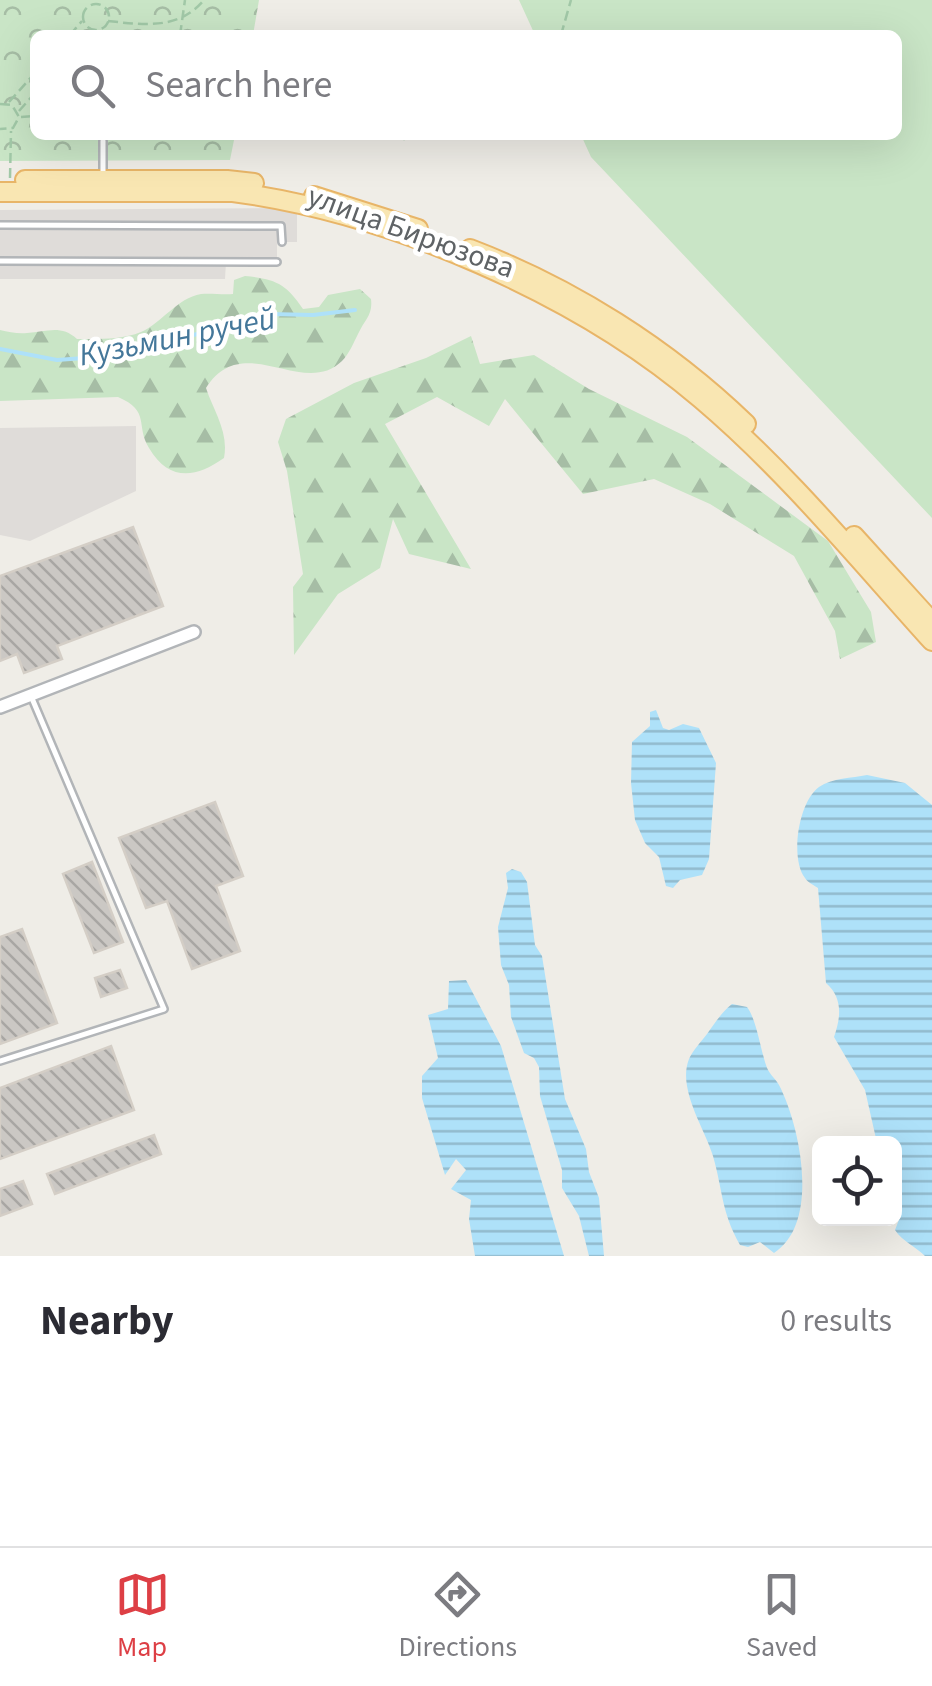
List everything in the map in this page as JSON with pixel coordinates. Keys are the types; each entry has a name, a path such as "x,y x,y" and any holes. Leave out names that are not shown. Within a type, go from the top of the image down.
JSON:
{"main road":[{"name":"улица Бирюзова","path":"3,184 228,180 288,189 351,205 494,258 619,323 678,364 804,481 932,622"},
{"name":"улица Бирюзова","path":"3,184 232,192 308,206 414,240 538,291 657,364 701,398 766,458 932,641"}],"street":[{"path":"0,707 194,632"}],"lane":[{"path":"103,180 104,141"},
{"path":"0,225 282,226 282,242"},
{"path":"0,261 276,262"},
{"path":"0,1061 164,1009 30,696"}],"path":[{"path":"74,30 83,20 86,0"},
{"path":"86,7 110,0"},
{"path":"180,30 185,0"},
{"path":"108,21 148,26 182,19 204,0"},
{"path":"562,30 571,0"},
{"path":"102,4 108,21"},
{"path":"83,20 92,30 103,28 108,21"},
{"path":"0,104 8,103 30,79"},
{"path":"3,184 11,129 30,100"},
{"path":"8,103 19,114 30,115"},
{"path":"0,129 11,129"}],"shaded area":[{"path":"297,208 297,242 277,242 277,262 226,262 225,279 0,279 0,210"},
{"path":"136,426 136,491 30,541 0,535 0,428"}],"green space":[{"path":"0,0 259,0 254,30 30,30 30,140 234,140 230,160 0,161"},
{"path":"519,0 932,0 932,518 591,157 583,140 902,140 902,30 533,30"},
{"path":"245,276 279,284 303,309 319,307 328,295 360,289 371,299 371,309 347,355 326,371 310,373 237,364 221,371 206,388 224,439 224,458 214,465 193,473 165,467 145,440 139,413 118,397 0,401 0,330 59,330 77,339 126,336 149,328 192,296 233,294 234,280"},
{"path":"471,336 480,364 534,355 589,389 687,437 828,541 871,612 876,642 840,659 835,631 794,556 710,504 654,479 583,494 505,399 489,426 437,397 385,424 471,569 409,554 393,519 380,568 338,594 294,655 293,587 303,574 287,471 278,442 286,419 354,383 426,358"}],"water":[{"path":"656,710 663,728 669,730 683,724 699,728 716,763 709,859 702,875 680,880 673,888 666,886 659,857 645,843 635,820 631,783 632,742 650,726 650,712"},
{"path":"867,775 905,783 932,805 932,1256 925,1256 895,1230 902,1226 902,1136 875,1136 865,1090 834,1037 839,1008 826,983 818,888 809,883 800,869 797,845 806,805 819,787"},
{"path":"512,869 521,872 527,882 565,1099 586,1149 599,1198 604,1256 589,1256 579,1216 562,1188 562,1170 540,1096 539,1067 534,1058 524,1053 511,1017 498,927 508,888 506,873"},
{"path":"466,980 501,1046 564,1256 475,1256 469,1219 471,1200 451,1189 466,1170 456,1159 445,1175 422,1098 422,1076 438,1058 428,1015 448,1009 449,981"},
{"path":"732,1004 747,1007 750,1012 767,1068 787,1102 799,1148 802,1197 798,1220 789,1239 774,1253 760,1242 748,1247 740,1245 729,1222 713,1156 689,1096 686,1071 691,1056"}],"building":[{"path":"133,527 163,606 57,646 62,659 24,673 17,654 0,661 0,576"},
{"path":"215,802 243,876 216,886 240,951 192,969 167,901 146,908 119,838"},
{"path":"92,862 123,942 94,953 63,874"},
{"path":"22,929 57,1023 0,1044 0,937"},
{"path":"120,970 127,988 101,997 95,978"},
{"path":"111,1046 134,1110 0,1159 0,1088"},
{"path":"154,1135 161,1154 55,1194 47,1174"},
{"path":"23,1181 32,1204 0,1216 0,1189"}],"waterway":[{"name":"Кузьмин ручей","path":"0,349 57,360 111,356 205,332 239,319 355,310"}]}
